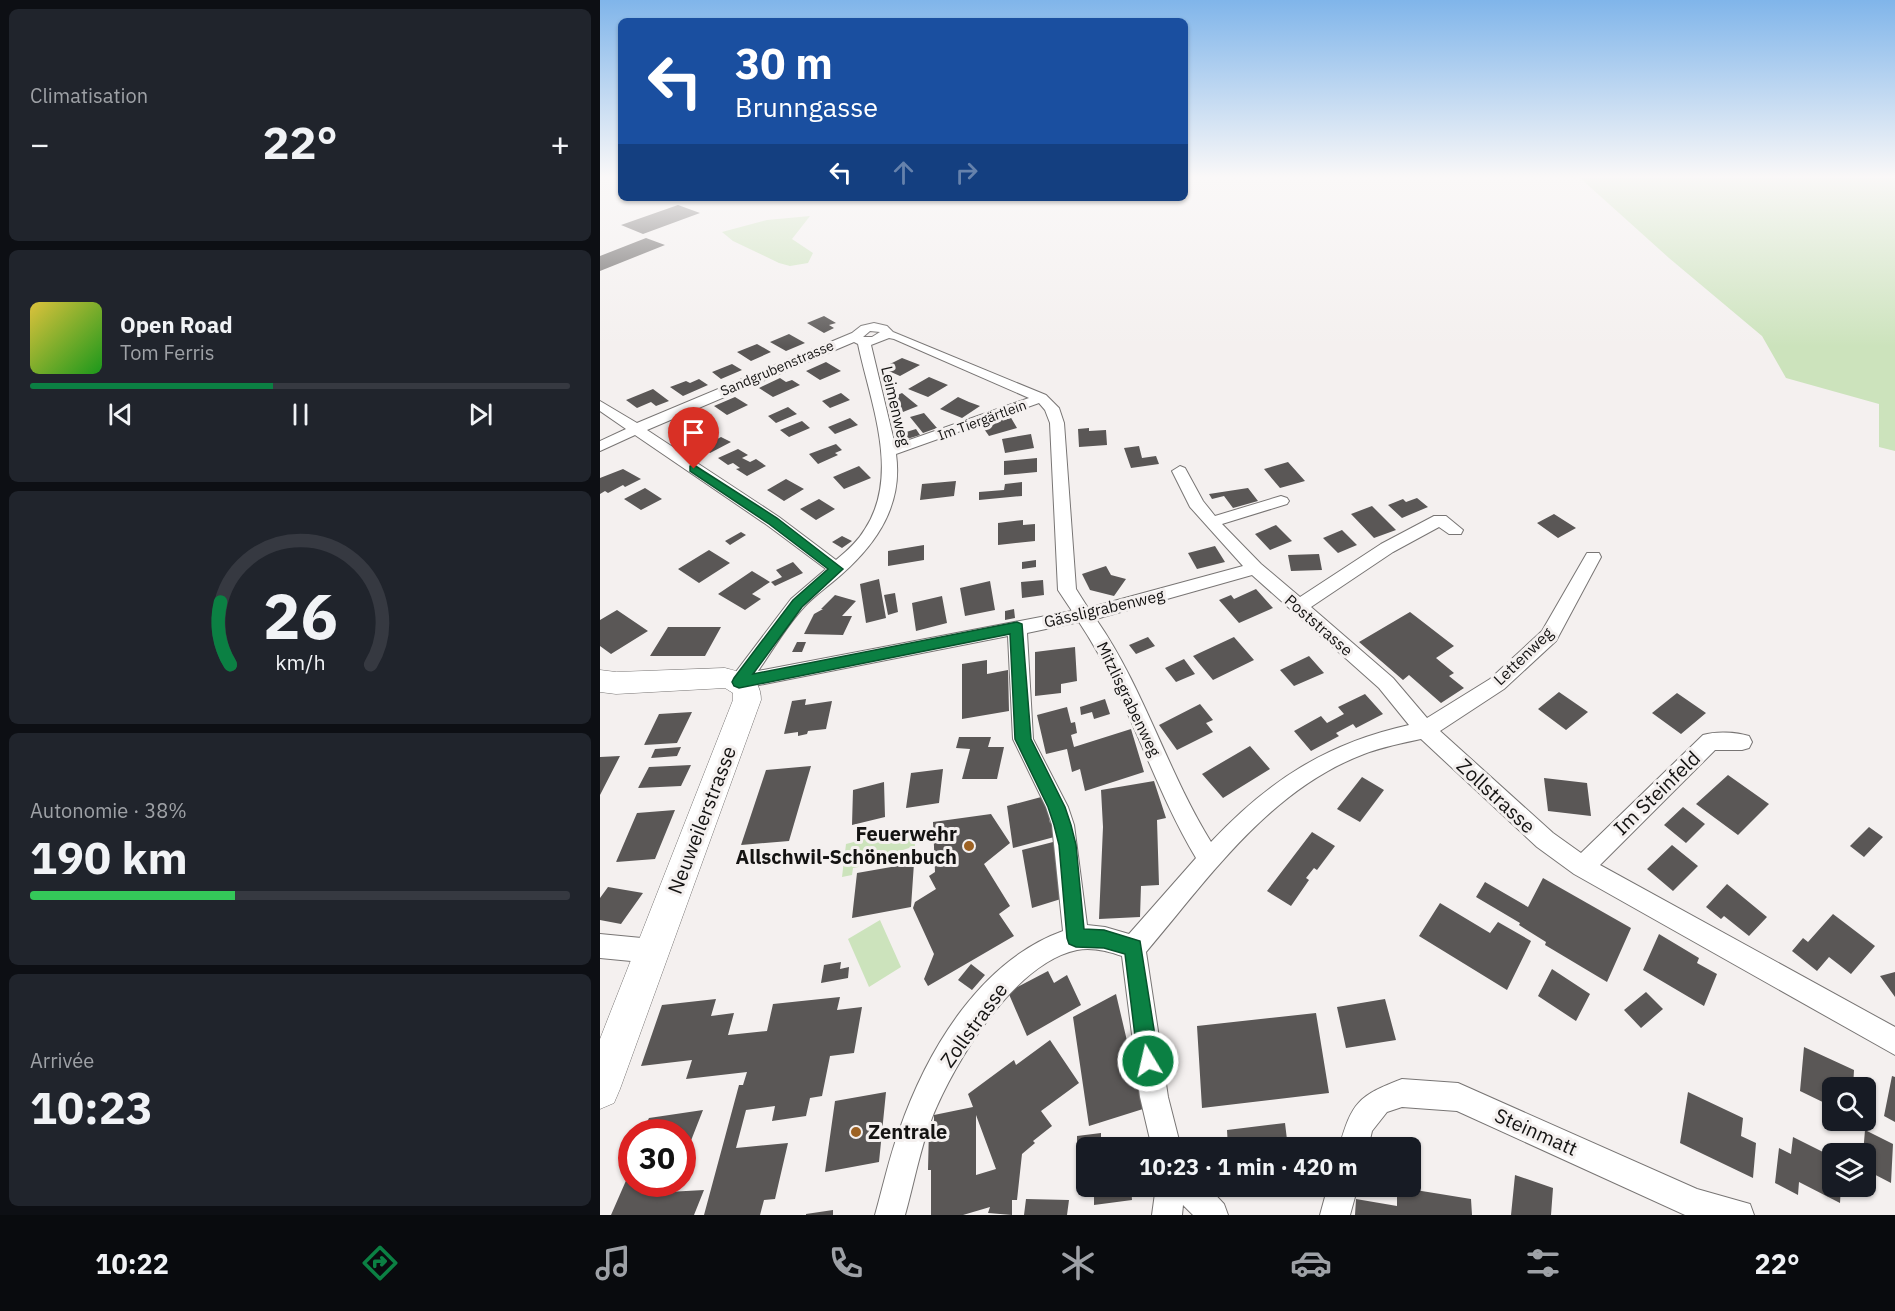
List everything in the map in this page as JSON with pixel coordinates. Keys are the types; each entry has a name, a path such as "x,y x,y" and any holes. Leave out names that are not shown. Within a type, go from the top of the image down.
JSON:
{"street":[{"name":"Sandgrubenstrasse","path":"600,447 634,430 860,338 864,329 876,327 885,329 886,334 897,336 1041,398"},
{"name":"Leimenweg","path":"739,682 797,603 859,549 875,528 890,472 889,452 860,338"},
{"name":"Im Tiergärtlein","path":"889,452 1041,398"},
{"name":"Mitzlisgrabenweg","path":"1041,398 1052,408 1057,423 1067,590 1097,634 1134,705 1184,818 1209,859"},
{"path":"600,405 634,430 773,521 837,569"},
{"name":"Poststrasse","path":"1180,471 1196,503 1211,522 1255,568 1386,683 1425,730"},
{"path":"1211,522 1281,501"},
{"path":"1298,607 1388,548 1440,520 1455,530"},
{"name":"Lettenweg","path":"1425,730 1497,684 1549,636 1593,557"},
{"name":"Gässligrabenweg","path":"739,682 1109,610 1255,568"},
{"path":"1017,627 1023,739 1057,807 1063,825 1076,938 1104,939 1133,948"},
{"path":"600,681 725,678 739,682"},
{"name":"Neuweilerstrasse","path":"600,1089 747,700 747,690 739,682"},
{"path":"1164,1137 1154,1097 1133,948 1209,859 1264,802 1299,776 1348,751 1425,730"},
{"name":"Zollstrasse","path":"1425,730 1545,840 1582,867 1895,1042"},
{"name":"Im Steinfeld","path":"1582,867 1710,741 1742,742"},
{"name":"Zollstrasse","path":"891,1215 918,1118 946,1060 960,1038 1002,982 1034,957 1076,938"},
{"path":"600,946 652,951"},
{"name":"Steinmatt","path":"1356,1137 1360,1124 1378,1102 1402,1093 1458,1097 1695,1204 1739,1215"},
{"path":"1167,1215 1170,1197"},
{"path":"1196,1197 1213,1215"},
{"path":"1335,1215 1340,1197"}],"green space":[{"path":"724,234 796,234 792,239 813,253 808,263 790,266 733,241"},
{"path":"1642,234 1895,234 1895,451 1879,447 1879,404 1786,378 1762,336"},
{"path":"913,827 915,846 903,850 902,859 853,868 852,875 842,877 846,844"},
{"path":"880,920 901,967 869,987 848,939"}],"building":[{"path":"646,238 665,245 600,271 600,256"},
{"path":"824,316 836,323 829,325 834,328 824,333 807,323"},
{"path":"789,334 805,343 786,351 770,342"},
{"path":"757,344 771,352 751,361 737,352"},
{"path":"902,358 920,365 900,376 882,368"},
{"path":"826,362 841,371 820,380 806,371"},
{"path":"732,364 742,370 721,379 712,372"},
{"path":"929,377 948,385 928,397 908,389"},
{"path":"780,378 786,382 792,380 800,385 773,397 759,388"},
{"path":"699,379 708,385 683,396 670,387 686,381 690,383"},
{"path":"653,389 669,401 656,406 651,402 637,408 626,400"},
{"path":"841,393 850,400 830,408 822,401"},
{"path":"902,393 918,406 898,414 890,407 897,404 889,399"},
{"path":"735,397 748,405 727,415 714,406"},
{"path":"958,397 980,406 962,418 940,409"},
{"path":"788,407 797,414 776,423 768,416"},
{"path":"924,413 937,428 923,433 910,417"},
{"path":"1010,416 1017,428 989,436 982,426"},
{"path":"850,418 858,425 835,434 828,427"},
{"path":"704,420 718,429 691,440 679,432"},
{"path":"802,421 810,428 789,437 780,430"},
{"path":"1089,428 1089,431 1106,430 1107,445 1079,447 1078,429"},
{"path":"916,429 920,435 907,439 903,433"},
{"path":"1031,434 1034,448 1005,453 1002,439"},
{"path":"721,437 731,442 710,453 700,448"},
{"path":"836,444 842,450 835,453 838,455 818,464 809,454"},
{"path":"1139,446 1142,458 1156,456 1159,464 1131,468 1124,448"},
{"path":"738,449 748,455 742,458 750,462 756,459 766,466 747,476 736,469 740,468 733,463 728,465 718,458"},
{"path":"1037,458 1037,472 1004,475 1004,461"},
{"path":"1288,462 1305,481 1280,488 1264,469"},
{"path":"859,466 871,478 844,489 833,477"},
{"path":"623,469 641,479 625,487 623,485 608,493 605,491 600,494 600,478"},
{"path":"786,479 804,489 784,501 767,490"},
{"path":"956,481 954,496 920,500 922,484"},
{"path":"1022,482 1022,496 979,500 979,492 1004,490 1005,484"},
{"path":"645,488 662,499 641,510 624,499"},
{"path":"1248,488 1258,501 1233,508 1224,496 1212,499 1209,494"},
{"path":"1417,498 1428,507 1402,518 1388,505 1403,499 1406,502"},
{"path":"819,499 835,509 816,520 800,509"},
{"path":"1372,506 1396,530 1374,538 1351,514"},
{"path":"1554,514 1576,528 1558,538 1537,523"},
{"path":"1023,520 1023,525 1035,524 1035,541 998,545 998,523"},
{"path":"1276,525 1292,541 1270,550 1255,534"},
{"path":"1342,530 1357,545 1338,553 1323,538"},
{"path":"741,532 746,535 730,545 725,541"},
{"path":"842,536 852,541 842,548 832,542"},
{"path":"924,545 924,560 888,566 888,551"},
{"path":"1215,546 1225,562 1197,569 1188,553"},
{"path":"709,550 730,563 699,583 678,569"},
{"path":"1319,554 1322,570 1291,571 1288,555"},
{"path":"1036,560 1036,567 1022,569 1022,562"},
{"path":"793,562 803,573 775,586 771,582 782,577 776,570"},
{"path":"1106,566 1111,575 1126,579 1114,596 1090,590 1082,574"},
{"path":"752,571 770,582 752,594 761,599 745,610 718,594"},
{"path":"879,579 886,618 866,623 860,584"},
{"path":"1043,580 1044,595 1022,598 1021,582"},
{"path":"990,581 995,610 965,616 960,588"},
{"path":"1256,589 1273,608 1239,623 1219,600 1231,595 1234,599"},
{"path":"895,593 898,612 888,615 884,595"},
{"path":"835,595 856,601 842,616 852,616 843,635 804,634 814,614 823,609 821,609"},
{"path":"942,596 947,623 916,631 912,603"},
{"path":"1014,609 1015,618 1005,620 1005,611"},
{"path":"617,610 648,631 611,654 600,646 600,620"},
{"path":"1410,612 1454,646 1436,658 1454,673 1449,676 1464,688 1441,703 1409,675 1403,680 1359,642"},
{"path":"668,627 721,627 705,656 650,656"},
{"path":"1148,637 1155,646 1136,654 1129,645"},
{"path":"1234,637 1254,660 1213,680 1193,656"},
{"path":"797,642 806,642 802,652 792,652"},
{"path":"1075,647 1077,681 1061,684 1061,693 1035,696 1035,652"},
{"path":"1309,656 1324,673 1294,686 1280,670"},
{"path":"1184,659 1195,674 1176,682 1165,668"},
{"path":"987,660 987,674 1008,670 1009,711 962,719 962,664"},
{"path":"1559,692 1588,712 1566,730 1538,709"},
{"path":"1677,693 1706,713 1681,734 1652,713"},
{"path":"1365,694 1383,714 1356,728 1353,724 1336,733 1339,736 1311,751 1294,731 1321,716 1327,723 1344,714 1338,707"},
{"path":"806,699 805,705 832,701 826,729 808,731 807,734 798,736 798,732 784,734 792,701"},
{"path":"1105,699 1110,714 1094,719 1092,712 1081,715 1080,707"},
{"path":"1200,704 1213,720 1206,723 1213,732 1177,750 1159,725"},
{"path":"1067,707 1071,723 1075,722 1077,733 1071,735 1074,747 1131,729 1144,772 1085,791 1080,769 1072,772 1067,749 1046,754 1037,715"},
{"path":"692,712 677,743 644,745 659,714"},
{"path":"959,737 991,737 988,747 1004,747 997,779 962,779 970,749 956,748"},
{"path":"1250,746 1270,769 1223,798 1202,774"},
{"path":"681,747 677,756 651,758 655,749"},
{"path":"620,756 600,795 600,757"},
{"path":"691,765 681,786 638,788 649,767"},
{"path":"811,766 789,841 741,845 766,770"},
{"path":"943,769 939,803 906,808 911,773"},
{"path":"1728,775 1769,804 1738,835 1696,804"},
{"path":"1362,777 1384,790 1360,822 1337,809"},
{"path":"1544,778 1587,783 1591,816 1548,811"},
{"path":"1154,781 1166,818 1157,820 1159,885 1141,886 1140,917 1099,919 1103,827 1101,790"},
{"path":"884,782 885,817 852,825 853,790"},
{"path":"1045,796 1050,823 1055,822 1058,836 1013,848 1007,806"},
{"path":"1683,807 1705,824 1686,843 1664,825"},
{"path":"675,810 655,859 616,862 637,813"},
{"path":"991,814 1010,843 984,864 1010,906 999,914 1014,936 928,986 924,979 934,954 913,908 915,902 936,889 929,876 935,872 933,822"},
{"path":"1869,827 1883,837 1864,857 1850,846"},
{"path":"1312,832 1335,846 1317,870 1314,868 1306,878 1309,880 1291,906 1267,891"},
{"path":"1053,842 1064,898 1032,908 1022,850"},
{"path":"1672,845 1698,866 1673,891 1647,869"},
{"path":"914,863 911,907 852,918 857,873"},
{"path":"1543,878 1631,928 1607,982 1545,945 1546,942 1519,925 1520,923 1476,897 1485,882 1528,907"},
{"path":"1727,884 1767,917 1749,936 1724,916 1721,919 1706,907"},
{"path":"608,887 643,893 621,924 600,920 600,898"},
{"path":"1440,903 1490,933 1498,922 1531,941 1507,990 1419,936"},
{"path":"1833,914 1875,946 1851,974 1829,957 1817,971 1792,951 1803,938 1808,942"},
{"path":"1659,934 1699,958 1697,963 1717,974 1704,1006 1643,970"},
{"path":"841,962 840,969 849,967 848,978 821,983 824,965"},
{"path":"971,964 985,975 972,990 958,980"},
{"path":"1552,969 1590,994 1576,1021 1538,996"},
{"path":"1048,971 1054,983 1067,975 1081,1005 1027,1036 1008,992"},
{"path":"1895,972 1895,997 1880,976"},
{"path":"1646,992 1663,1009 1641,1028 1624,1010"},
{"path":"1116,994 1143,1109 1089,1126 1073,1017"},
{"path":"840,997 837,1010 862,1007 854,1053 830,1056 822,1096 810,1098 806,1116 772,1121 775,1106 746,1110 736,1148 788,1143 775,1199 764,1200 760,1215 704,1215 739,1085 743,1085 747,1072 686,1079 692,1060 641,1066 662,1005 716,999 711,1016 734,1013 728,1035 767,1031 773,1004"},
{"path":"1385,999 1396,1040 1346,1048 1337,1007"},
{"path":"1316,1013 1329,1093 1202,1108 1197,1026"},
{"path":"1050,1040 1079,1083 1041,1111 1052,1126 1033,1141 1035,1143 1022,1154 1017,1200 1012,1200 1012,1215 988,1213 990,1207 963,1215 931,1215 931,1170 928,1170 929,1127 934,1126 934,1115 973,1107 968,1094 1014,1060 1016,1065","holes":["976,1115 996,1169 976,1175"]},
{"path":"1804,1047 1854,1070 1854,1077 1822,1077 1822,1102 1800,1091"},
{"path":"1892,1076 1895,1077 1895,1122 1884,1116"},
{"name":"Zentrale","path":"886,1092 879,1162 825,1172 835,1101"},
{"path":"1688,1092 1743,1118 1741,1136 1756,1143 1753,1178 1680,1143"},
{"path":"703,1110 696,1128 696,1119 649,1118"},
{"path":"1285,1123 1287,1137 1227,1137 1227,1130"},
{"path":"1865,1131 1867,1131 1893,1144 1891,1183 1876,1175 1876,1143 1864,1143"},
{"path":"1101,1133 1101,1137 1077,1136"},
{"path":"1793,1137 1822,1152 1822,1194 1799,1182 1798,1195 1775,1183 1779,1148 1791,1154"},
{"path":"1515,1175 1553,1188 1551,1215 1511,1215"},
{"path":"696,1190 704,1190 694,1215 611,1215 619,1197 696,1197"},
{"path":"1421,1191 1471,1199 1472,1215 1355,1215 1356,1199 1397,1206 1397,1197 1421,1197"},
{"path":"1094,1197 1132,1197 1132,1200 1094,1205"},
{"path":"1828,1197 1840,1197 1840,1203"},
{"path":"1026,1199 1069,1200 1067,1215 1024,1215"},
{"path":"833,1210 833,1215 806,1215 806,1214"}],"place":[{"name":"Feuerwehr Allschwil-Schönenbuch","path":"969,846"},
{"name":"Zentrale","path":"856,1132"}],"route":[{"path":"694,469 773,521 837,569 797,603 739,682 1017,627 1023,739 1047,785 1063,825 1076,938 1116,941 1133,948 1148,1061"}]}
